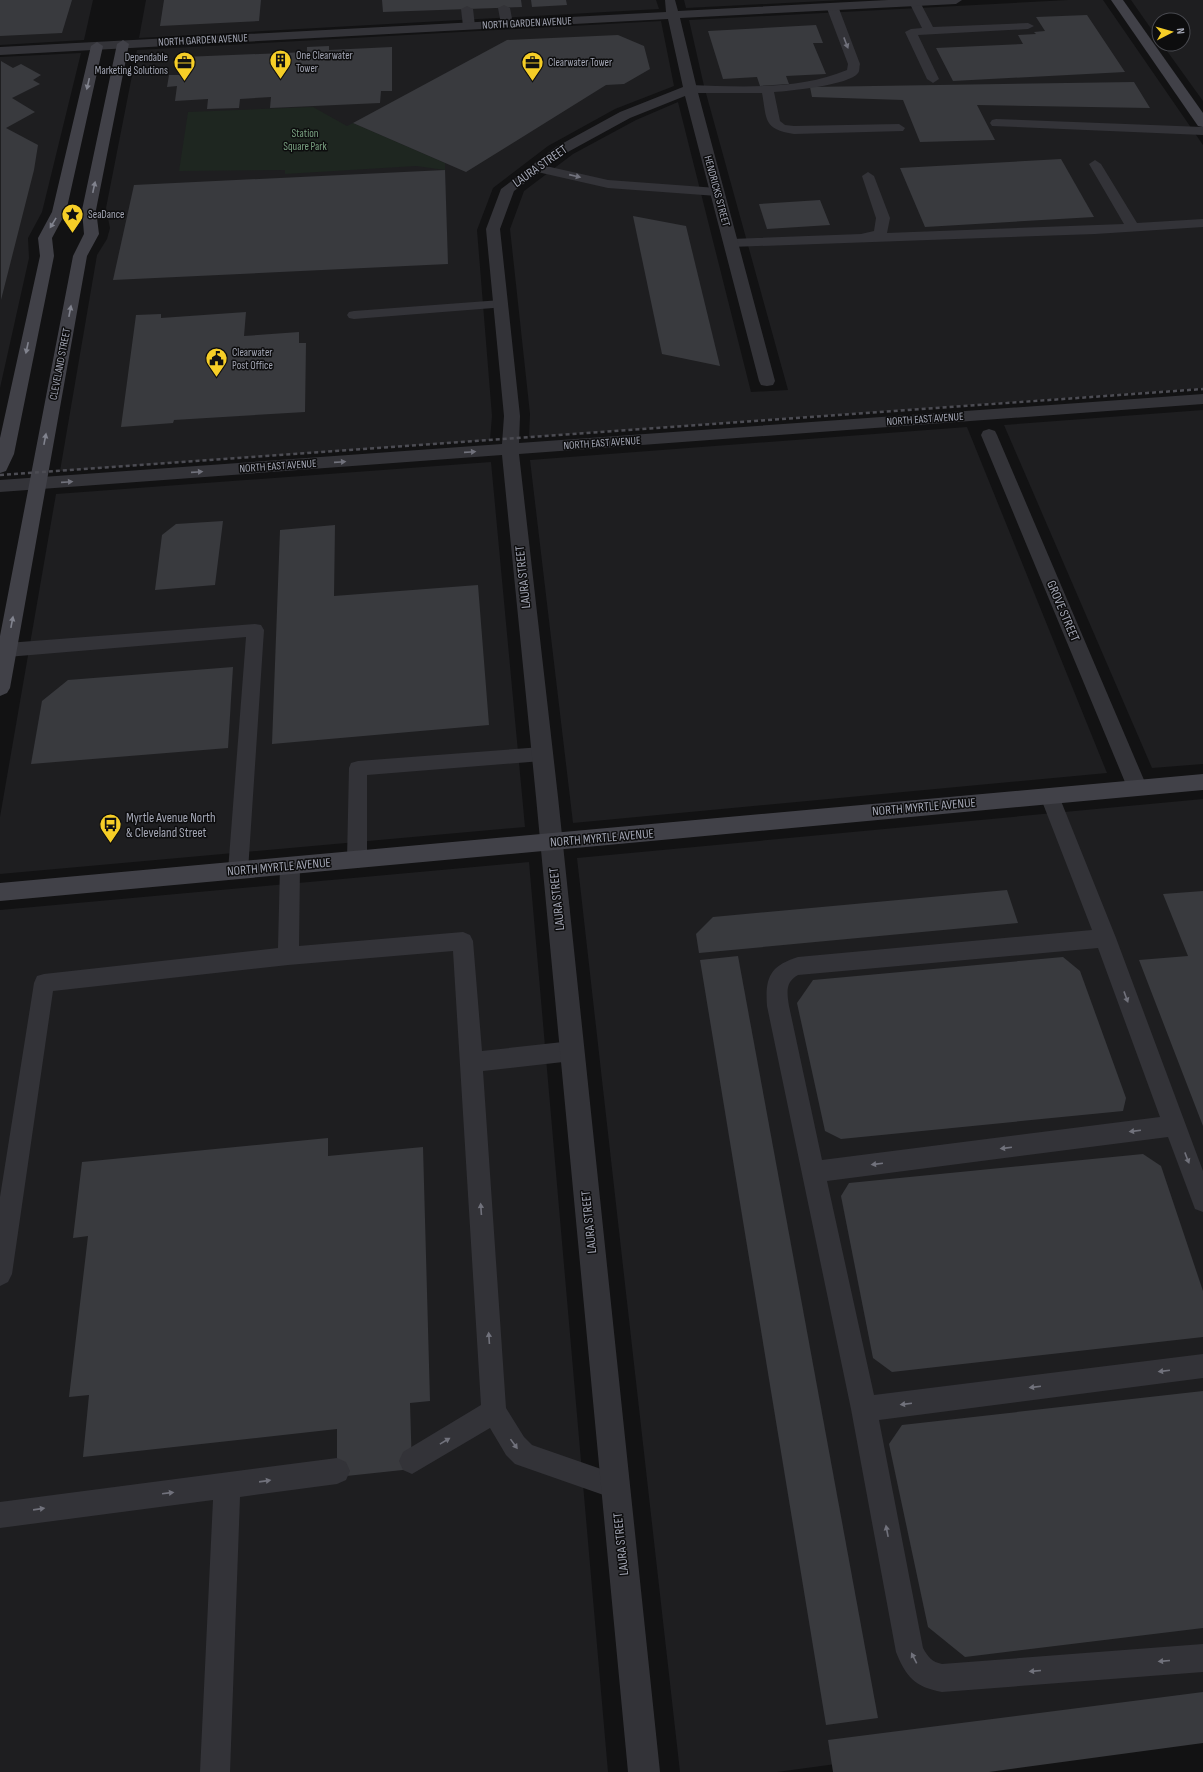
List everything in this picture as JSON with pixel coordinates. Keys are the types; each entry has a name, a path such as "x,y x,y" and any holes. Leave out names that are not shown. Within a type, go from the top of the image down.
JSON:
{"street":[{"name":"HENDRICKS STREET","path":"670,0 690,89 767,381"},
{"name":"NORTH GARDEN AVENUE","path":"0,51 956,0"},
{"path":"1117,0 1203,123"},
{"name":"CLEVELAND STREET","path":"0,688 39,484 43,449 80,256 91,238 94,229 89,210 123,44"},
{"path":"0,467 5,454 47,256 45,238 59,212 97,46"},
{"name":"LAURA STREET","path":"644,1772 551,842 510,450 512,416 493,229 508,188 561,150 625,114 690,89"},
{"name":"NORTH EAST AVENUE","path":"0,486 1203,399"},
{"name":"GROVE STREET","path":"989,436 1136,787"},
{"name":"NORTH MYRTLE AVENUE","path":"0,892 1203,782"}],"lane":[{"path":"915,2 929,31"},
{"path":"690,89 723,91 767,89 843,78 854,72 854,64 832,6"},
{"path":"504,8 507,24"},
{"path":"467,9 469,26"},
{"path":"933,79 911,32 1028,26"},
{"path":"767,89 774,123 781,128 794,130 899,128"},
{"path":"996,123 1203,131"},
{"path":"1095,164 1133,228"},
{"path":"537,168 608,184 717,192"},
{"path":"861,238 880,233 883,218 868,176"},
{"path":"731,243 1133,228 1203,223"},
{"path":"354,315 501,304"},
{"path":"7,650 255,630 238,871"},
{"path":"357,860 358,768 542,754"},
{"path":"1050,796 1106,938 1174,1126 1203,1201"},
{"path":"288,956 290,866"},
{"path":"1106,938 798,966 786,969 778,980 776,989 778,1006 864,1409 910,1652 917,1664 928,1676 942,1678 1203,1658"},
{"path":"0,1274 44,983 288,956 463,940 494,1411 515,1446 524,1455 615,1486"},
{"path":"472,1062 572,1051"},
{"path":"814,1172 1174,1126"},
{"path":"864,1409 1203,1366"},
{"path":"412,1461 494,1411"},
{"path":"0,1515 337,1471"},
{"path":"215,1772 227,1486"}],"shaded area":[{"path":"0,0 93,0 84,40 0,45"},
{"path":"146,0 656,0 659,9 139,38"},
{"path":"684,0 843,0 686,8"},
{"path":"1068,0 1103,0 1203,145 1203,388 529,437 530,414 510,229 524,191 573,154 636,120 678,102 751,392 788,390 704,86 689,20"},
{"path":"1131,0 1203,0 1203,101 1168,52 1191,52 1191,12 1151,12 1151,29"},
{"path":"661,21 674,86 615,109 548,146 493,188 477,230 492,416 490,440 60,471 97,255 107,239 110,228 106,208 137,50"},
{"path":"81,53 42,212 28,238 29,258 0,388 0,57"},
{"path":"1203,410 1203,764 1152,768 1004,425"},
{"path":"967,427 1107,773 573,823 530,460"},
{"path":"491,462 525,827 0,874 0,817 56,494"},
{"path":"1203,799 1203,1714 777,1772 680,1772 577,858"},
{"path":"529,862 608,1772 0,1772 0,910"}],"green space":[{"name":"Station Square Park","path":"313,107 347,126 353,123 445,163 445,170 416,166 285,174 285,170 179,171 188,112"}],"building":[{"path":"0,0 72,0 62,33 0,36"},
{"path":"164,0 261,0 259,21 160,26"},
{"path":"382,0 521,0 522,7 383,12"},
{"path":"531,0 566,0 567,5 532,7"},
{"path":"1087,15 1125,72 953,81 936,48 1023,44 1018,35 1036,34 1034,32 1045,31 1036,17"},
{"path":"816,25 823,43 813,43 826,74 786,76 789,84 760,86 757,77 723,79 708,31"},
{"path":"618,35 644,46 650,69 624,84 606,85 466,172 353,123 507,40"},
{"name":"One Clearwater Tower","path":"329,46 329,50 392,47 392,91 381,91 380,103 270,108 271,97 240,99 239,108 207,109 208,99 175,101 177,86 167,87 169,75 180,75 183,57 307,52 307,47"},
{"path":"1,61 13,68 21,64 41,75 33,80 40,84 12,98 35,112 6,128 38,145 34,170 1,300"},
{"path":"1134,82 1150,108 977,105 995,140 920,142 903,100 812,97 810,87"},
{"path":"1061,159 1094,217 925,227 900,168"},
{"path":"445,170 448,264 113,280 134,185"},
{"path":"820,200 830,225 767,229 759,204"},
{"path":"633,216 686,226 720,366 662,354"},
{"name":"Clearwater Post Office","path":"246,312 244,336 299,332 299,343 306,343 305,412 174,420 173,423 121,427 136,315 161,314 161,318"},
{"path":"223,521 215,585 155,590 162,535 176,524"},
{"path":"335,525 334,596 478,585 489,725 272,744 280,530"},
{"path":"233,667 228,748 31,764 42,701 68,680"},
{"path":"1007,890 1018,923 699,953 696,934 713,917"},
{"path":"1203,891 1203,1126 1139,960 1188,956 1163,894"},
{"path":"738,956 878,1718 826,1725 700,960"},
{"path":"1063,957 1080,971 1126,1098 1123,1111 841,1139 825,1131 797,1003 813,980"},
{"path":"328,1138 328,1156 423,1147 430,1401 410,1403 412,1469 337,1477 337,1429 83,1457 89,1395 69,1397 88,1236 73,1238 82,1162"},
{"path":"1143,1154 1161,1166 1203,1291 1203,1337 892,1372 873,1358 841,1196 849,1183"},
{"path":"1203,1391 1203,1628 965,1657 928,1627 889,1444 902,1425"},
{"path":"1203,1692 1203,1743 989,1772 833,1772 828,1740"}],"railway":[{"path":"0,475 1203,389"}],"place":[{"name":"One Clearwater Tower","path":"280,80"},
{"name":"Dependable Marketing Solutions","path":"184,82"},
{"name":"Clearwater Tower","path":"533,82"},
{"name":"SeaDance","path":"72,234"},
{"name":"Clearwater Post Office","path":"217,378"},
{"name":"Myrtle Avenue North & Cleveland Street","path":"110,844"}]}
